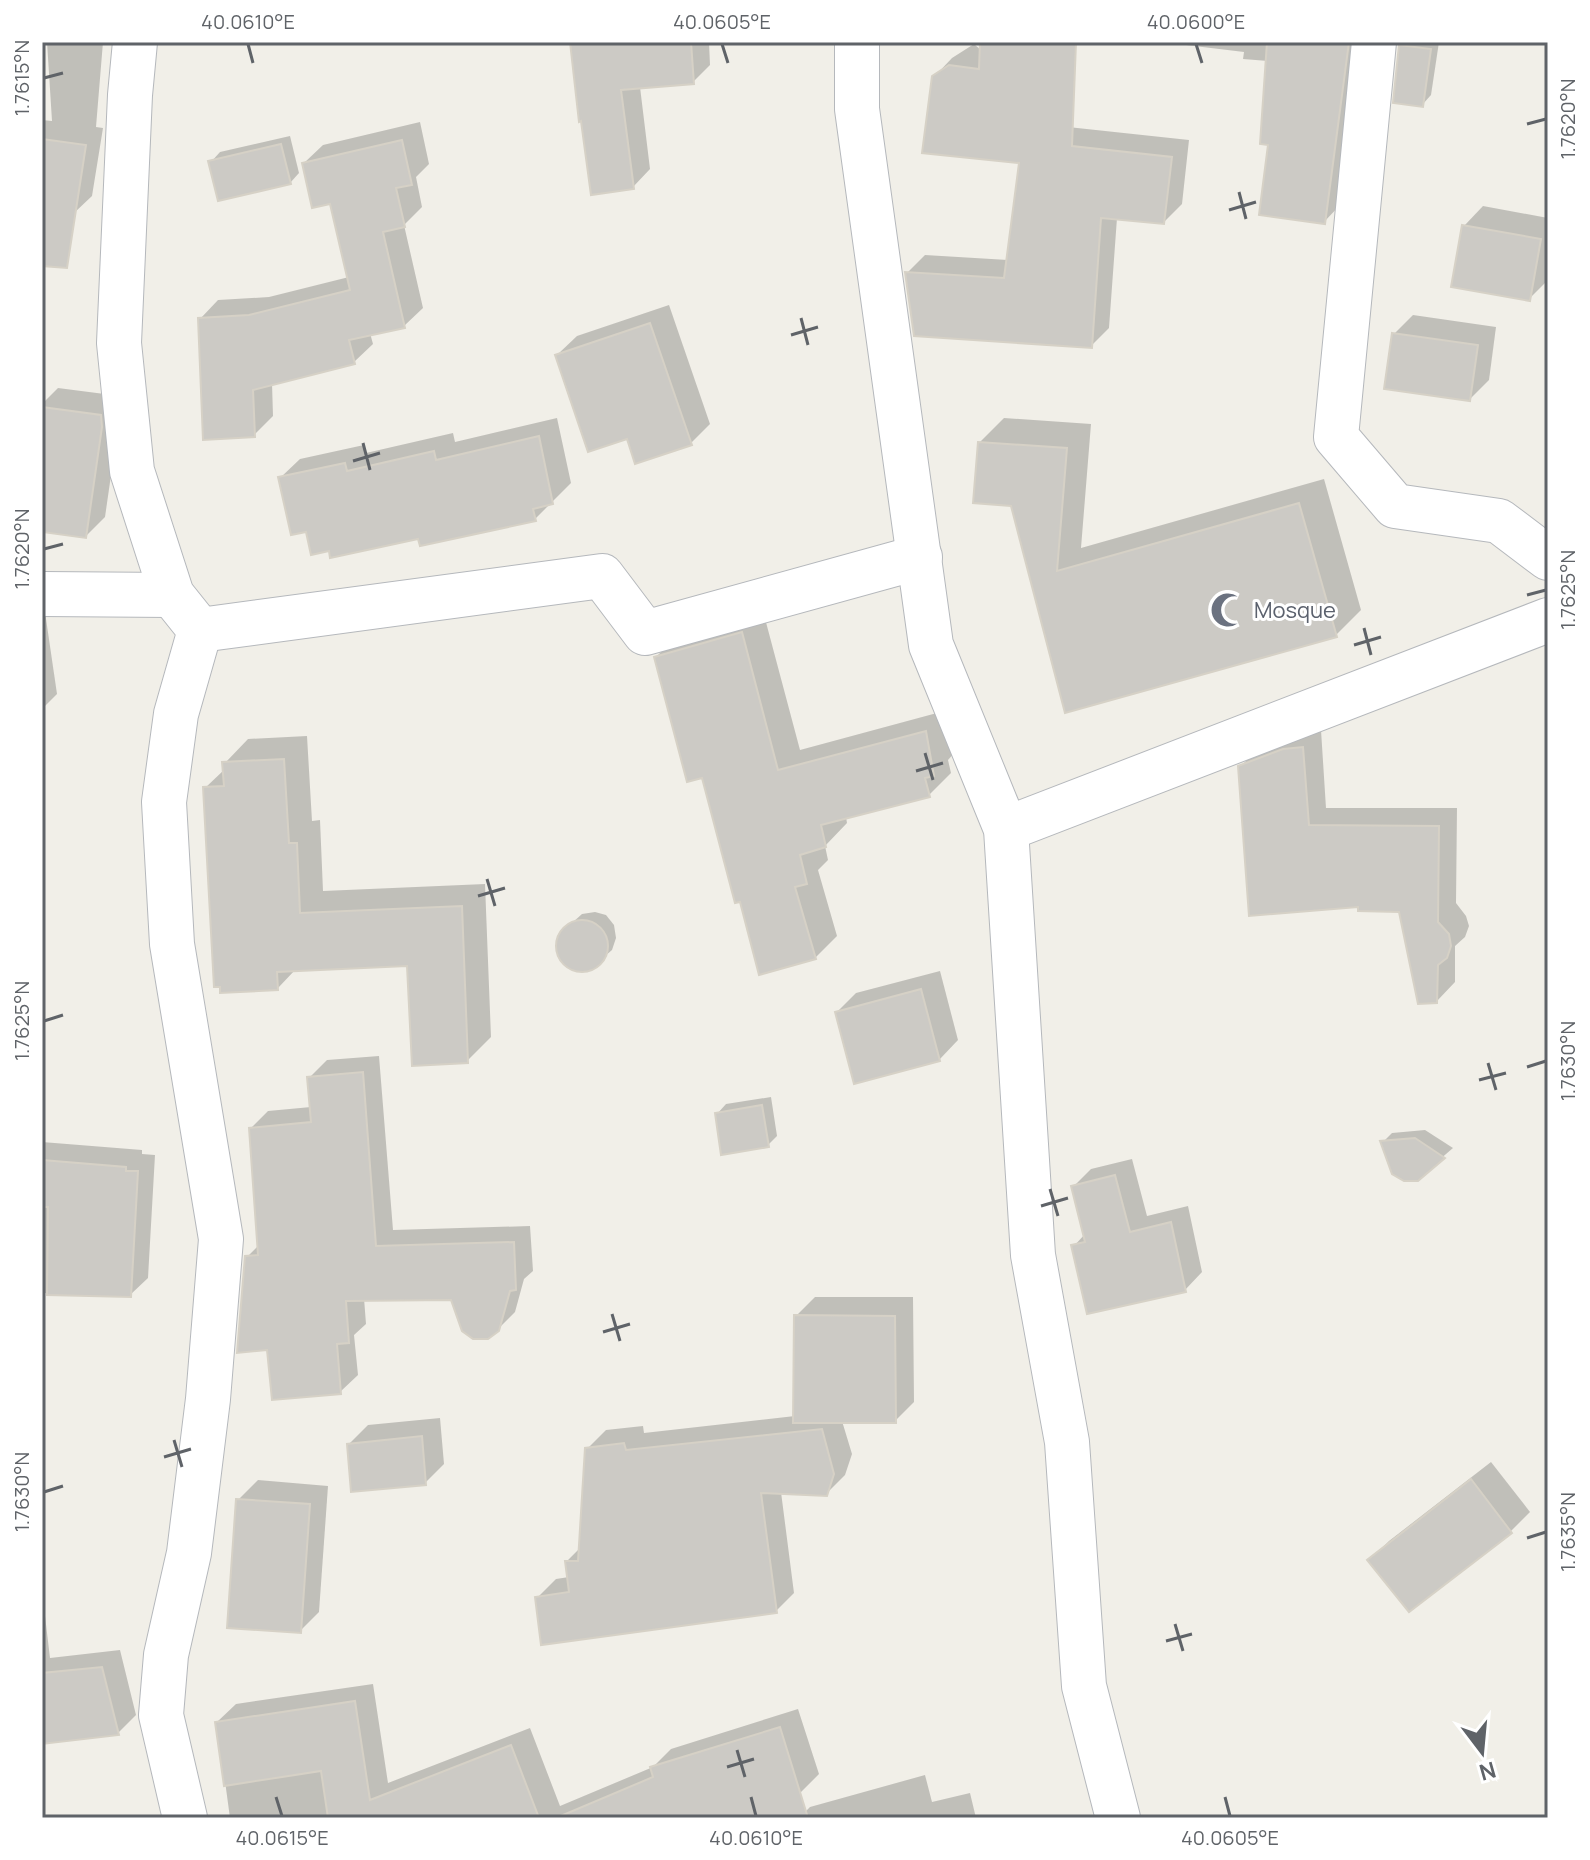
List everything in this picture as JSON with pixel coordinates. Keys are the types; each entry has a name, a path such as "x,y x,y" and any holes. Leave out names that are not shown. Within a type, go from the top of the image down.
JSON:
{"street":[{"path":"135,42 119,343 132,471 172,595 200,630"},
{"path":"857,42 857,109 931,645 1006,829 1033,1255 1067,1442 1084,1686 1118,1818"},
{"path":"1374,42 1336,437 1395,506 1499,521 1548,558"},
{"path":"200,630 602,576 645,633 920,557"},
{"path":"42,594 172,595"},
{"path":"1006,829 1548,620"},
{"path":"185,1818 161,1715 166,1655 189,1553 208,1399 221,1239 172,944 164,802 176,714 200,630"}],"building":[{"path":"570,42 691,42 694,84 621,90 634,189 591,195"},
{"path":"980,42 1076,42 1072,146 1172,157 1164,224 1101,218 1092,348 914,336 905,272 1004,278 1019,163 922,153 932,76 949,65 979,69"},
{"path":"1267,42 1349,42 1325,224 1259,215 1268,145 1260,144"},
{"path":"1399,45 1431,49 1423,107 1393,103"},
{"path":"42,139 86,145 67,268 42,266"},
{"path":"402,140 412,185 396,188 405,227 383,232 405,328 349,340 355,364 253,390 255,437 203,440 198,318 249,315 350,290 330,204 312,208 302,163"},
{"path":"281,144 291,184 218,201 208,161"},
{"path":"1462,225 1541,239 1530,301 1451,287"},
{"path":"650,323 692,445 635,464 627,439 588,452 555,355"},
{"path":"1392,333 1478,345 1470,401 1384,389"},
{"path":"42,407 101,415 102,427 86,538 42,532"},
{"path":"539,436 553,504 533,509 536,521 420,546 418,539 330,558 329,551 311,555 306,532 291,535 278,477 345,463 347,471 434,451 436,460"},
{"path":"978,442 1067,448 1057,571 1299,503 1337,637 1065,713 1011,506 973,503"},
{"path":"742,632 778,770 926,731 934,776 925,778 930,797 821,825 826,847 800,855 807,884 795,887 816,959 759,975 740,902 735,903 702,778 687,782 654,657"},
{"path":"1303,747 1309,825 1439,826 1438,922 1449,934 1451,946 1447,958 1438,965 1437,1003 1418,1004 1399,912 1358,911 1358,907 1249,916 1238,766 1283,749"},
{"path":"284,759 289,843 297,843 300,913 462,906 468,1063 412,1066 407,966 277,972 278,990 220,993 220,987 214,987 203,787 224,786 222,762"},
{"path":"582,920 600,928 608,946 600,964 582,972 564,964 556,946 564,928"},
{"path":"921,989 940,1061 854,1084 835,1012"},
{"path":"363,1072 376,1246 514,1242 516,1290 510,1291 499,1331 488,1339 473,1339 462,1331 451,1300 346,1301 349,1343 337,1344 341,1394 272,1400 267,1350 237,1353 245,1256 258,1255 249,1128 311,1122 307,1077"},
{"path":"762,1105 769,1147 721,1155 715,1113"},
{"path":"1415,1138 1445,1158 1418,1181 1404,1181 1392,1174 1380,1141"},
{"path":"42,1160 126,1167 126,1171 138,1171 131,1297 47,1295 48,1207 42,1207"},
{"path":"1115,1175 1130,1232 1171,1222 1186,1292 1087,1314 1071,1245 1085,1242 1071,1186"},
{"path":"794,1315 895,1316 896,1423 793,1423"},
{"path":"822,1429 834,1474 827,1496 761,1493 777,1613 541,1645 535,1597 569,1592 565,1561 578,1561 585,1448 624,1443 626,1450"},
{"path":"422,1436 426,1485 351,1492 347,1444"},
{"path":"1471,1479 1512,1533 1409,1612 1367,1560"},
{"path":"236,1499 310,1504 301,1633 227,1628"},
{"path":"102,1667 119,1735 42,1744 42,1673"},
{"path":"355,1701 370,1800 511,1745 539,1818 328,1818 321,1771 224,1786 215,1722"},
{"path":"780,1727 808,1818 556,1818 653,1777 650,1767"}],"place":[{"name":"Mosque","path":"1228,610"}]}
